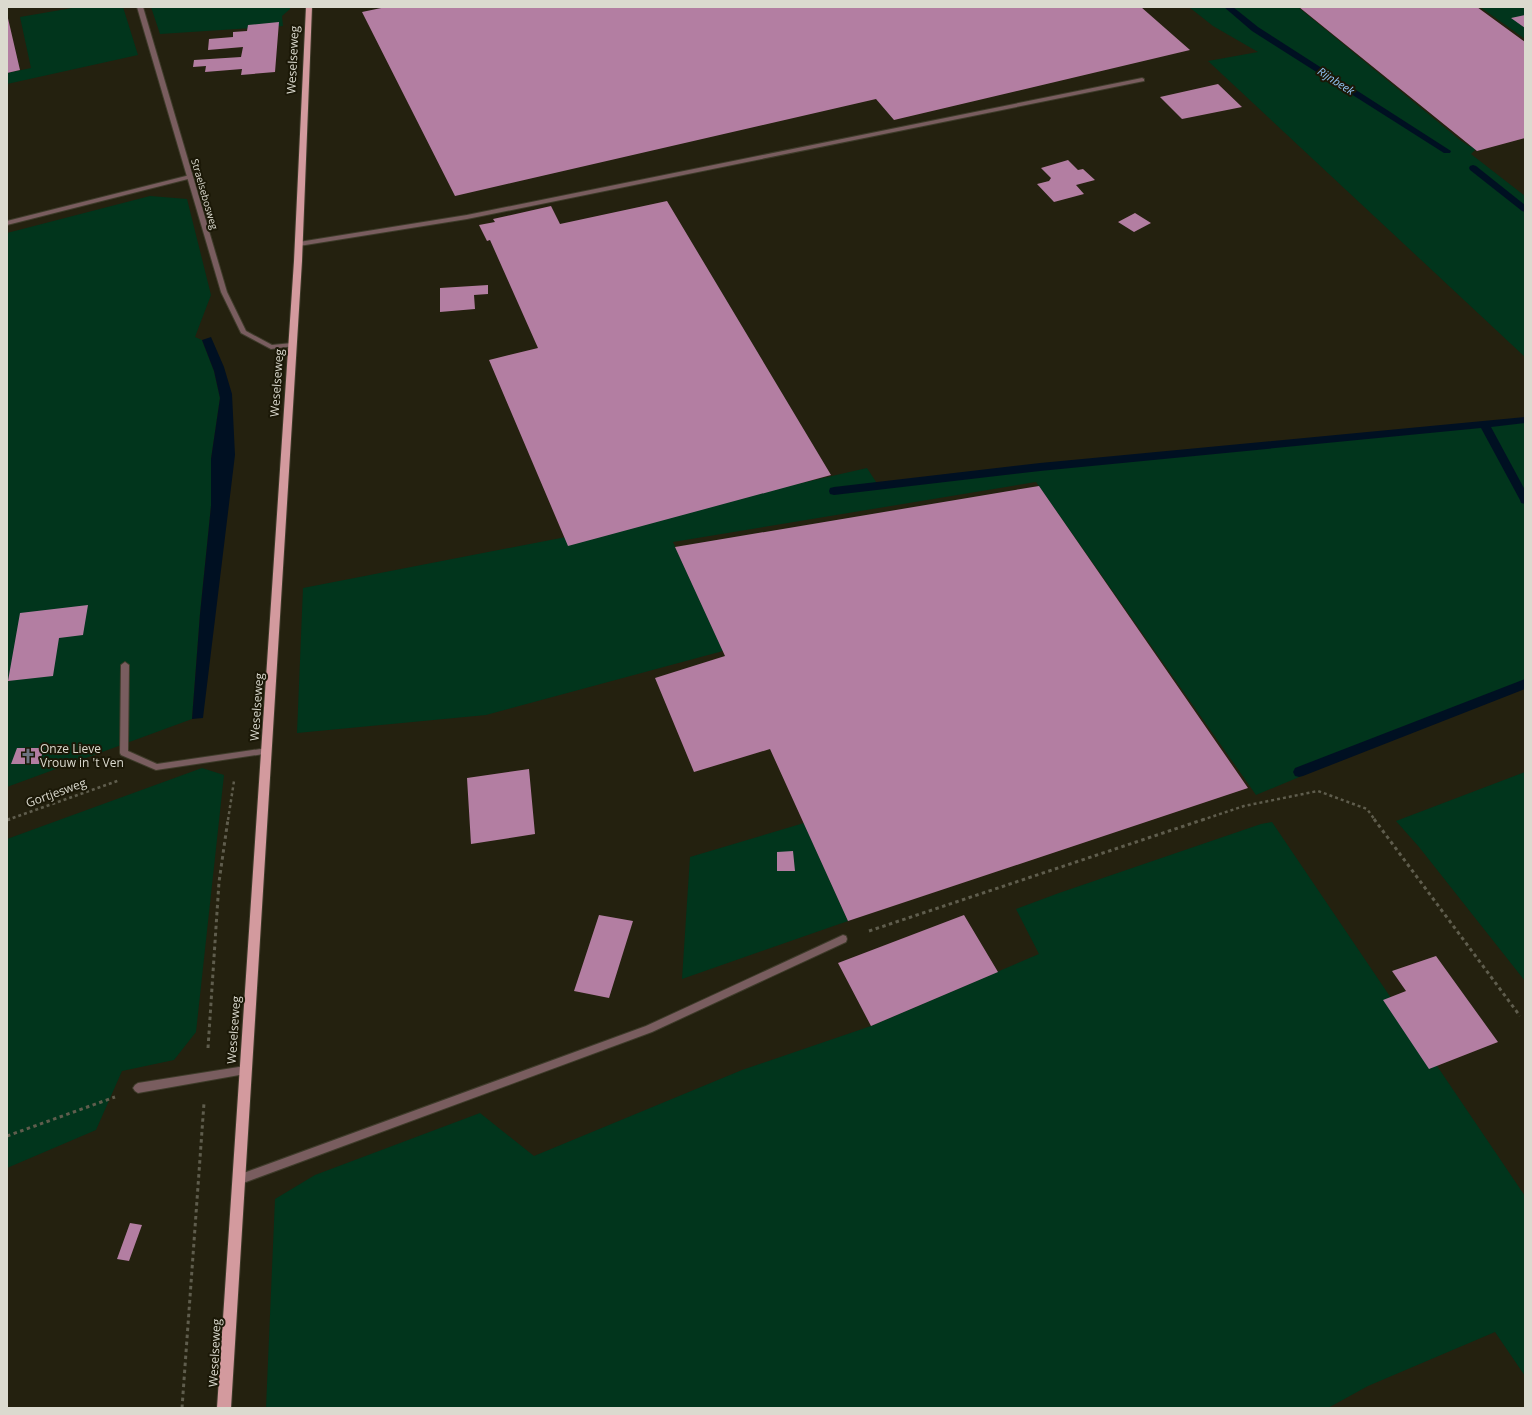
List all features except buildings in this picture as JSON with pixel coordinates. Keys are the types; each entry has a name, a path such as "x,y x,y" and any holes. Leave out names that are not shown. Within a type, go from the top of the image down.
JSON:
{"main road":[{"name":"Weselseweg","path":"224,1408 244,1070 267,751 299,244 304,90 309,7"}],"street":[{"name":"Straelsebosweg","path":"140,7 224,292 242,332 271,347 292,345"},
{"path":"299,244 467,217 1142,80"},
{"path":"7,223 190,177"},
{"path":"125,665 124,753 156,767 267,751"},
{"path":"238,1180 649,1029 843,939"},
{"path":"138,1088 206,1075 244,1070"}],"path":[{"name":"Weselseweg","path":"182,1408 219,882 238,754"},
{"name":"Gortjesweg","path":"7,820 156,767"},
{"path":"843,939 1244,806 1318,791 1367,809 1520,1016"},
{"path":"7,1136 138,1088"}],"green space":[{"path":"78,7 123,7 138,55 7,84 7,73 31,68 20,17"},
{"path":"151,7 290,7 290,9 282,16 283,26 160,34"},
{"path":"1189,7 1298,7 1460,140 1469,146 1477,148 1471,154 1525,196 1525,357 1208,61 1258,52 1213,26"},
{"path":"1480,7 1525,7 1525,39"},
{"path":"150,196 187,199 211,295 195,337 202,340 214,371 220,398 211,459 211,506 200,614 192,719 7,787 7,233"},
{"path":"1525,421 1525,683 1256,795 1036,482 673,542 723,651 486,715 297,733 303,588 566,537 867,468 878,485"},
{"path":"202,768 224,775 196,1032 174,1060 122,1071 96,1130 7,1168 7,839"},
{"path":"1525,772 1525,981 1419,847 1396,821"},
{"path":"1272,822 1525,1196 1525,1376 1495,1332 1368,1386 1328,1408 266,1408 275,1199 315,1175 480,1113 534,1156 742,1070 871,1026 1039,954 1016,909 1261,824"},
{"path":"804,823 848,921 682,979 690,857"}],"water":[{"path":"211,337 224,367 232,394 235,455 203,718 192,719 200,614 211,506 211,459 220,398 214,371 202,340"}],"waterway":[{"name":"Rijnbeek","path":"1228,7 1255,29 1447,151"},
{"name":"Rijnbeek","path":"1473,168 1525,209"},
{"path":"834,491 1040,467 1525,420"},
{"path":"1484,424 1525,500"},
{"path":"1299,772 1525,684"}],"place":[{"name":"Onze Lieve Vrouw in 't Ven","path":"28,756"}]}
